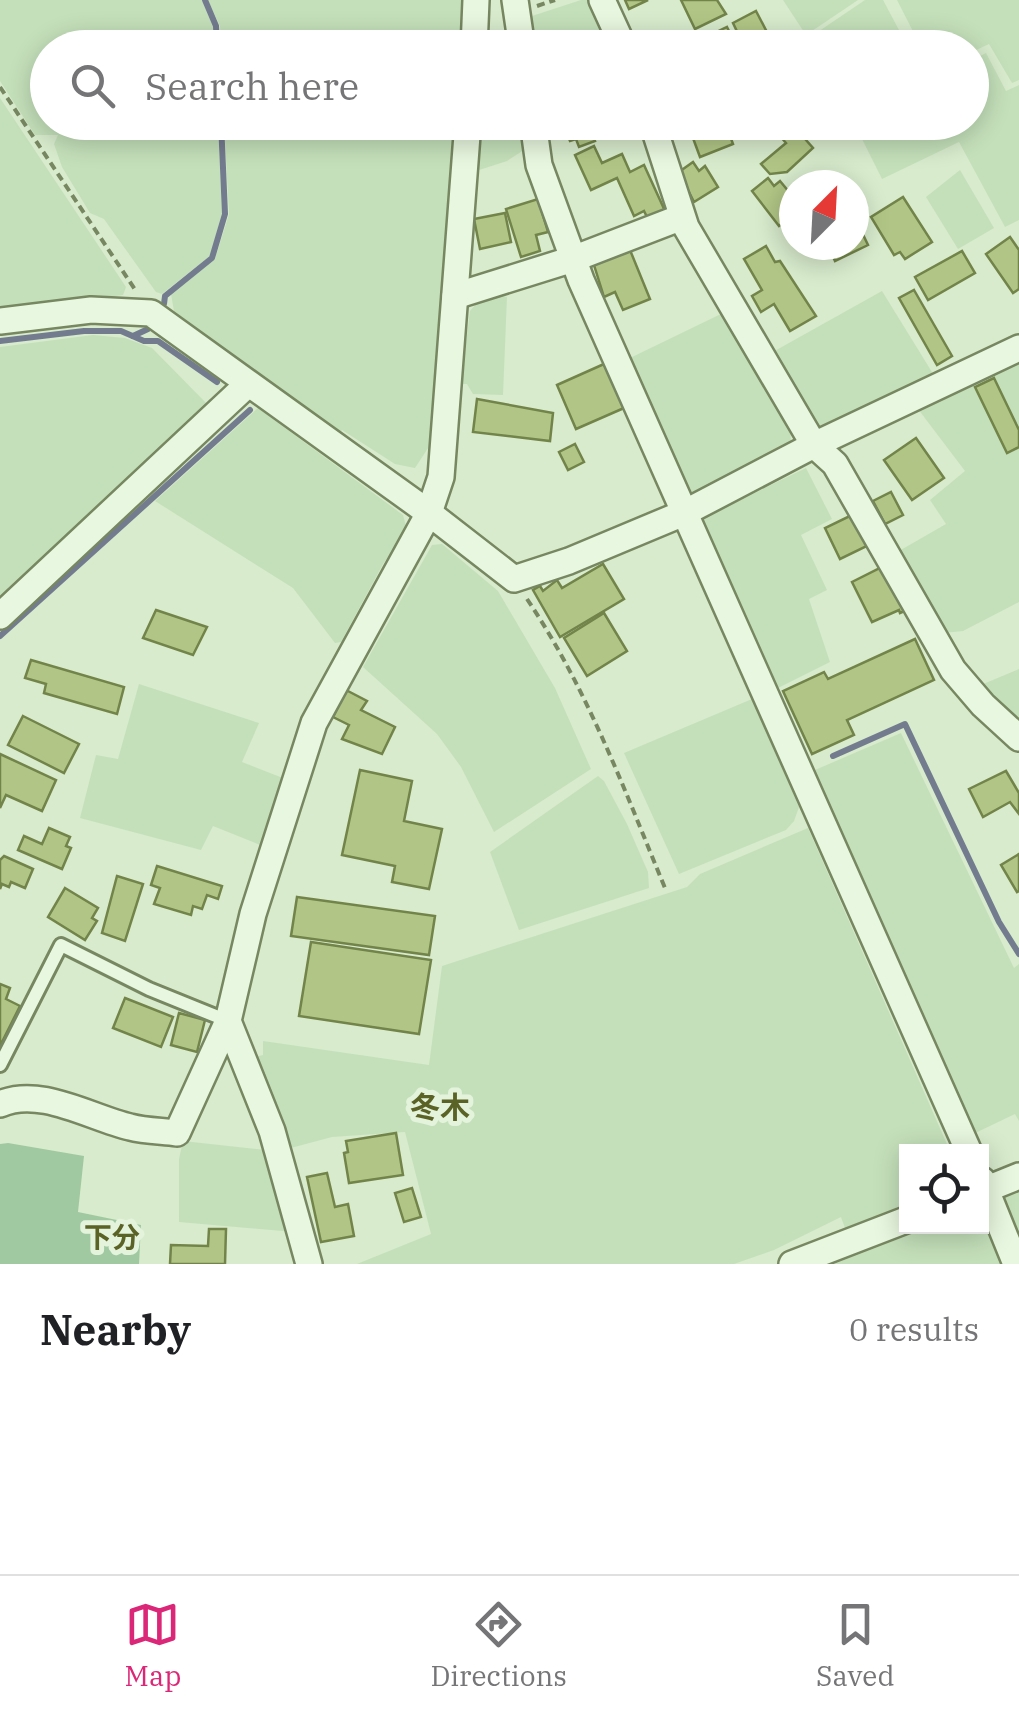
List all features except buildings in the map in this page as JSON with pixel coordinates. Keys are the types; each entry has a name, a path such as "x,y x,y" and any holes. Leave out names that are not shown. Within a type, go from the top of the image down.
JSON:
{"street":[{"path":"475,30 476,0"},
{"path":"516,0 520,30"},
{"path":"602,0 616,30"},
{"path":"0,1104 12,1098 42,1100 132,1128 177,1133 228,1021 253,914 314,724 429,512 441,477 467,140"},
{"path":"536,140 539,165 573,259 965,1144"},
{"path":"658,140 682,216 814,445 835,464 954,670 983,705 1019,738"},
{"path":"455,296 573,259 682,216"},
{"path":"0,321 92,310 151,313 429,512 514,579 569,561 684,513 814,445 1019,348"},
{"path":"0,616 248,384"},
{"path":"228,1021 272,1131 310,1264"},
{"path":"989,1185 1019,1176"},
{"path":"989,1201 1016,1264"},
{"path":"792,1264 899,1223"}],"lane":[{"path":"0,1065 61,945 149,989 228,1021"}],"path":[{"path":"0,87 30,132"},
{"path":"35,140 151,313"},
{"path":"514,579 559,646 606,745 665,888"}],"green space":[{"path":"0,0 202,0 213,27 213,30 30,30 30,127 0,81"},
{"path":"208,0 466,0 463,30 220,30"},
{"path":"588,0 604,30 533,30 532,16"},
{"path":"783,0 858,0 813,30 803,30"},
{"path":"865,0 883,0 899,30 821,30"},
{"path":"897,0 1019,0 1019,80 1012,83 989,44 989,30 912,30"},
{"path":"989,59 1006,91 1019,85 1019,220 1005,227 959,142 882,179 862,140 989,140"},
{"path":"0,98 126,287 123,295 0,311"},
{"path":"56,140 219,140 222,213 210,256 162,294 156,292 104,219 90,213 62,167"},
{"path":"225,140 456,140 432,442 415,468 395,464 342,430 339,435 174,311 171,294 215,259 229,214"},
{"path":"476,140 524,140 524,150 507,161 473,172"},
{"path":"960,170 994,228 958,249 926,197"},
{"path":"882,291 935,377 824,429 813,424 771,353"},
{"path":"496,295 507,297 503,395 473,394 467,384 461,384 470,311"},
{"path":"725,312 790,421 791,446 699,498 690,494 630,358"},
{"path":"93,335 125,338 152,348 208,405 0,600 0,347"},
{"path":"1019,360 1019,602 963,631 943,633 899,551 946,524 930,500 965,471 918,409"},
{"path":"258,408 403,515 404,534 383,564 341,642 335,643 293,588 155,501"},
{"path":"806,468 832,519 801,535 827,590 809,599 830,662 776,689 701,519"},
{"path":"442,544 498,591 555,688 591,769 494,832 461,767 437,734 363,667 432,545"},
{"path":"1019,669 1019,732 976,687"},
{"path":"139,684 259,723 242,762 288,780 265,847 213,826 201,850 80,818 96,755 118,759"},
{"path":"752,699 799,807 794,821 786,830 679,874 624,753"},
{"path":"901,733 1014,968 1019,964 1019,1121 1015,1114 971,1135 815,770"},
{"path":"598,776 627,824 648,872 649,888 519,930 490,852"},
{"path":"808,828 947,1144 899,1144 899,1207 845,1228 841,1217 774,1250 734,1264 357,1264 431,1234 405,1132 332,1137 287,1149 251,1058 263,1055 263,1041 429,1065 442,966 687,887 700,874"},
{"path":"183,1141 266,1150 294,1232 179,1222 179,1159"},
{"path":"0,1144 84,1156 78,1212 141,1225 139,1264 0,1264"},
{"path":"1019,1190 1019,1241 1001,1198"},
{"path":"911,1234 988,1234 1001,1264 834,1264"}],"waterway":[{"path":"205,0 216,30"},
{"path":"164,304 165,296 212,258 225,214 222,140"},
{"path":"133,336 148,329"},
{"path":"0,341 84,331 121,331 144,341 158,341 217,382"},
{"path":"0,636 250,410"},
{"path":"833,756 905,724 999,922 1019,954"}],"district":[{"name":"冬木","path":"440,1108"},
{"name":"下分","path":"112,1237"}]}
